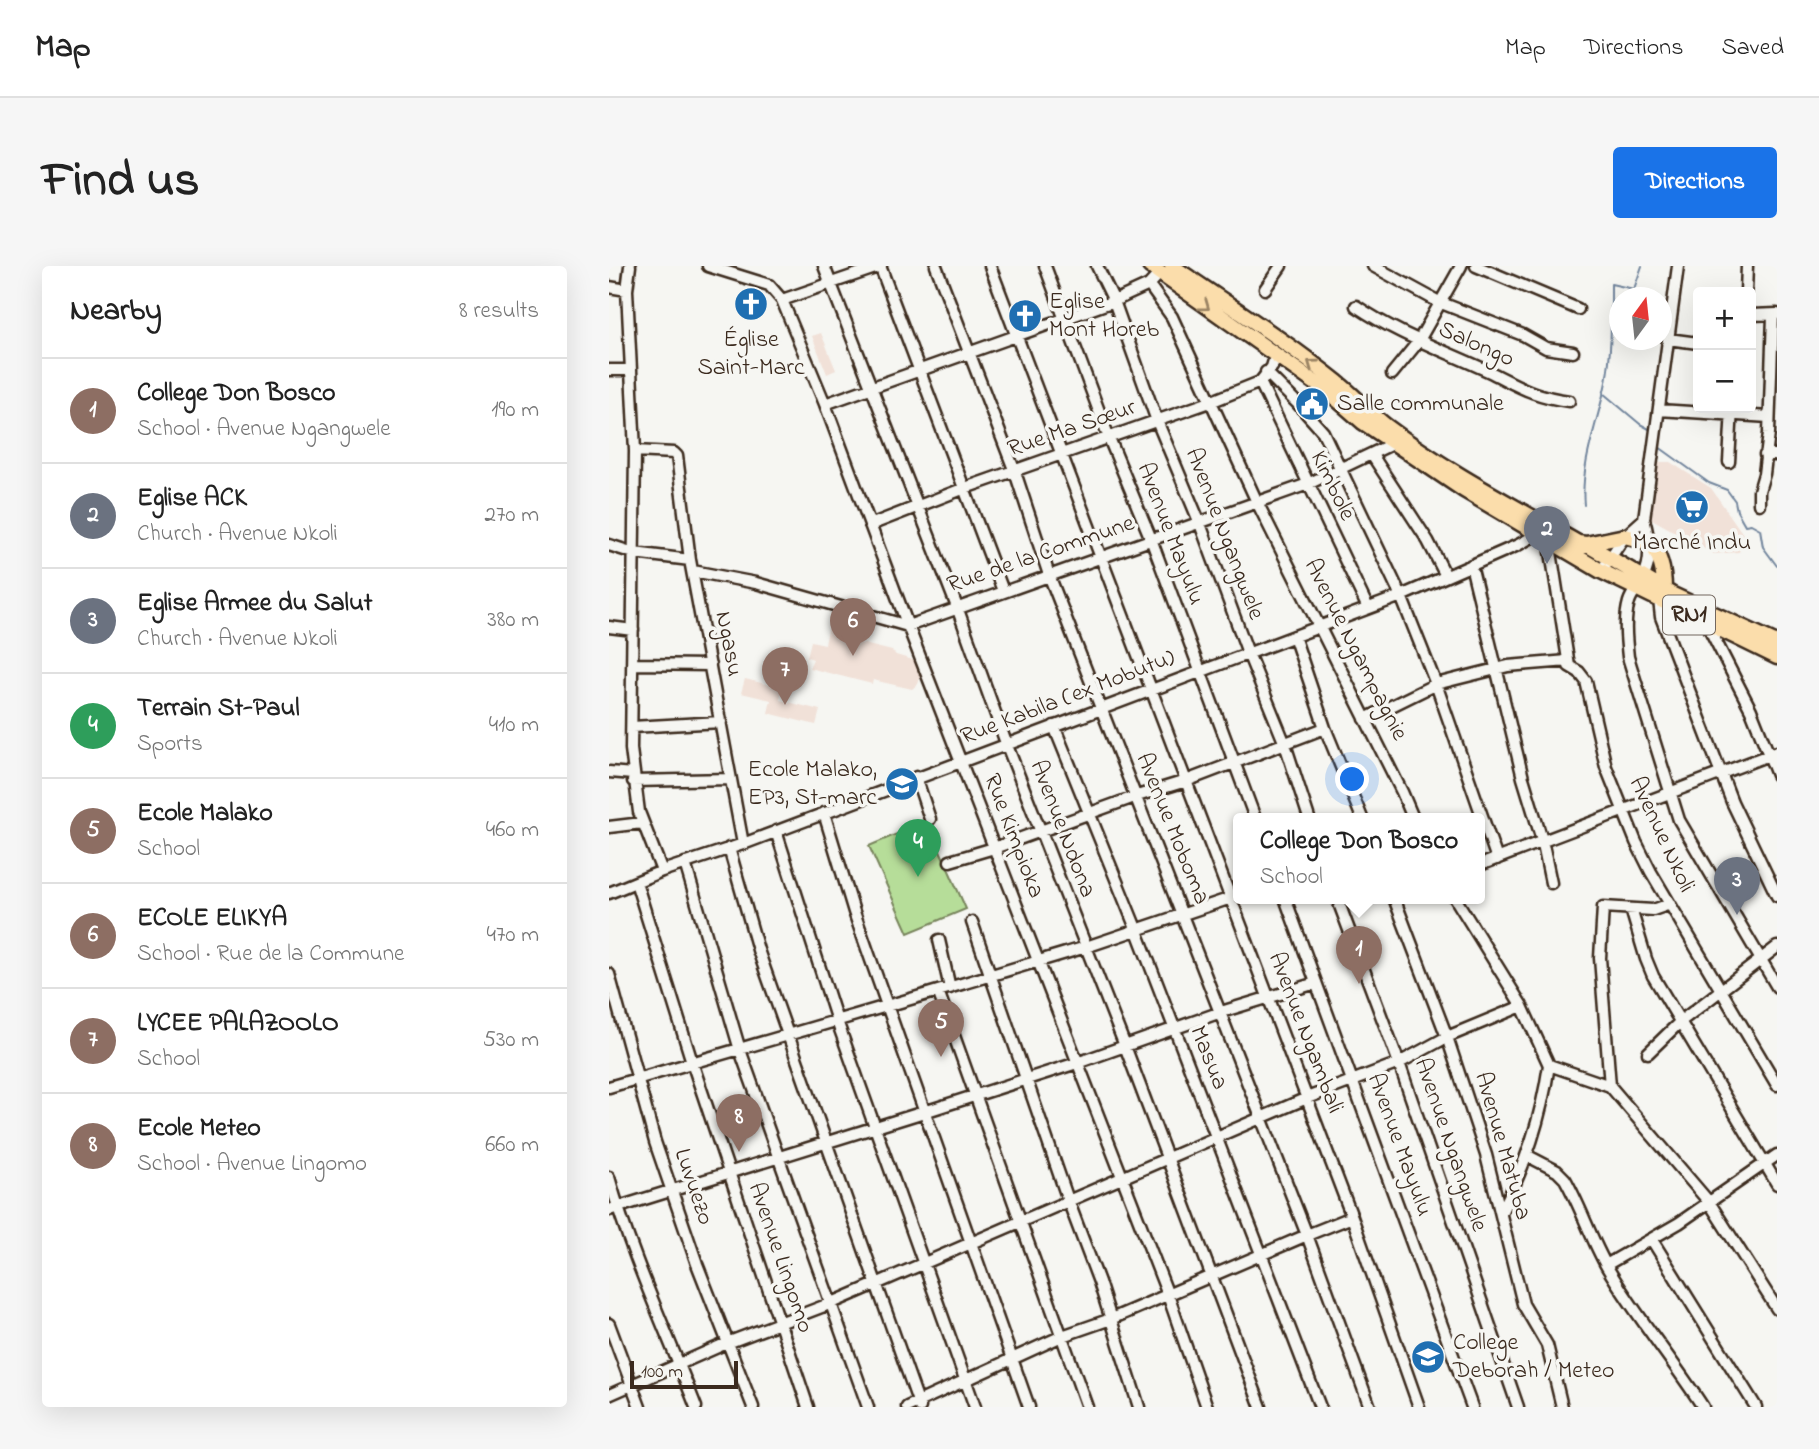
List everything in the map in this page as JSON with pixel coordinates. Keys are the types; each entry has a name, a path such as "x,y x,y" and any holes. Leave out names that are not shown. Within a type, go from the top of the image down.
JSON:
{"highway":[{"name":"RN1","path":"1161,268 1275,336 1341,385 1398,440 1464,490 1578,558 1605,565 1707,624 1777,657"},
{"name":"RN1","path":"1161,268 1271,353 1331,394 1363,422 1578,543 1586,544 1605,565"},
{"path":"1271,353 1275,336"},
{"path":"1578,558 1586,544 1625,536 1650,543 1664,577 1661,595"},
{"name":"RN1","path":"1661,595 1777,643"}],"street":[{"path":"630,266 627,290 635,450 633,778 642,823 662,871"},
{"name":"Rue Kimpioka","path":"708,266 769,285 782,300 825,404 908,626 1168,1295 1207,1407"},
{"name":"Avenue Ndona","path":"824,266 957,607 1006,743 1125,1046 1261,1407"},
{"path":"782,300 880,266 1003,591"},
{"name":"Avenue Moboma","path":"936,266 1015,472 1049,575 1307,1234 1370,1407"},
{"name":"Avenue Ngambali","path":"990,266 1186,781 1233,892"},
{"name":"Avenue Mayulu","path":"1045,266 1253,813"},
{"name":"Avenue Ngangwele","path":"1097,266 1114,301 1157,421 1199,521 1285,744 1306,813"},
{"path":"1265,289 1281,266"},
{"path":"1373,266 1439,302 1523,335 1546,348 1573,352"},
{"path":"1392,374 1418,342 1461,266"},
{"path":"1476,266 1578,309"},
{"path":"1672,310 1678,266"},
{"path":"1746,287 1747,266"},
{"path":"825,404 1114,301 1149,285 1161,268"},
{"name":"Avenue Ngampagnie","path":"1149,285 1172,317 1257,502 1411,813"},
{"path":"609,287 627,290"},
{"name":"Salongo","path":"1356,306 1418,342 1488,371 1525,391 1569,401"},
{"path":"1756,316 1775,315 1769,417 1759,504"},
{"path":"1672,340 1693,342"},
{"path":"1667,350 1644,519 1650,543 1647,549 1648,566 1628,605 1628,657 1668,792 1684,831 1777,987"},
{"path":"1271,353 1272,367 1263,377 1297,403 1322,432 1401,596 1436,684 1481,813"},
{"path":"609,370 630,370"},
{"name":"Rue Ma Sœur","path":"870,525 965,488 1210,402 1263,377"},
{"name":"Kimbole","path":"1263,377 1308,484 1368,608"},
{"path":"1659,410 1693,411"},
{"path":"1729,462 1732,413"},
{"path":"1739,413 1769,417"},
{"name":"Rue de la Commune","path":"908,626 1308,484 1398,440"},
{"name":"Ngasu","path":"635,450 674,453 678,461 692,571 743,844"},
{"path":"1372,455 1428,541 1446,576"},
{"path":"1765,455 1777,455"},
{"path":"1605,565 1625,536 1644,519"},
{"name":"Rue Kabila (ex Mobutu)","path":"609,892 1401,596 1539,536"},
{"path":"609,545 634,552 690,559"},
{"name":"Avenue Nkoli","path":"1551,552 1569,665 1586,681 1606,767 1622,809 1651,872 1777,1085"},
{"path":"1471,565 1551,883"},
{"path":"692,571 756,583 908,626"},
{"path":"1661,595 1666,632 1745,832 1777,896"},
{"path":"1707,624 1773,753 1777,775"},
{"path":"609,627 633,630"},
{"path":"1294,636 1325,728 1360,813"},
{"path":"633,664 710,665"},
{"path":"1365,719 1436,684 1496,668 1569,665"},
{"path":"632,727 721,722"},
{"name":"Masua","path":"1054,726 1137,931 1320,1407"},
{"path":"950,861 1186,781 1325,728"},
{"path":"1485,863 1773,753"},
{"path":"609,772 633,778 731,779"},
{"path":"916,777 930,818"},
{"path":"824,813 854,912 1029,1407"},
{"path":"609,827 642,823"},
{"path":"1485,825 1497,859"},
{"path":"776,831 837,1021 975,1407"},
{"path":"729,848 758,950 919,1404"},
{"path":"685,863 740,1050 868,1407"},
{"name":"Avenue Lingomo","path":"636,882 728,1172 808,1407"},
{"path":"609,1087 1038,962 1233,898"},
{"name":"Avenue Ngambali","path":"1237,904 1419,1407"},
{"name":"Avenue Mayulu","path":"1287,904 1472,1407"},
{"name":"Avenue Ngangwele","path":"1339,904 1399,1063 1518,1407"},
{"name":"Avenue Matuba","path":"1396,904 1447,1037 1486,1155 1524,1308 1538,1326 1547,1345 1562,1407"},
{"path":"1459,904 1522,1006 1549,1065 1544,1100 1528,1156 1501,1213"},
{"path":"1610,1086 1601,971 1603,910 1607,906 1653,910 1670,904"},
{"path":"1631,909 1653,976 1777,1184"},
{"path":"972,922 1111,1319 1139,1407"},
{"path":"939,940 950,988"},
{"path":"1648,1053 1720,988 1777,947"},
{"name":"Luvuezo","path":"609,974 655,1142 727,1343 753,1407"},
{"path":"613,1208 924,1112 1269,997 1316,984"},
{"path":"938,991 1087,1407"},
{"path":"609,1395 727,1343 832,1303 1307,1098 1399,1063 1447,1037 1522,1006"},
{"path":"1549,1065 1610,1086 1709,1202 1777,1309"},
{"path":"1607,1265 1653,1240 1777,1155"},
{"path":"1528,1156 1565,1178 1607,1265 1646,1328 1703,1407"},
{"path":"609,1177 613,1208 696,1407"},
{"path":"907,1407 919,1404 1062,1336 1111,1319 1352,1217"},
{"path":"1653,1240 1756,1407"},
{"path":"609,1324 640,1407"}],"shaded area":[{"path":"821,333 836,370 827,374 812,336"},
{"name":"Marché Indu","path":"1656,462 1670,462 1711,488 1745,537 1739,552 1714,554 1650,518"},
{"path":"830,622 850,627 848,640 892,651 896,655 916,661 921,676 918,684 912,689 873,680 872,684 809,668 813,659 807,657 811,641 825,644"},
{"path":"745,679 782,688 780,700 820,710 816,725 768,713 771,700 741,693"}],"green space":[{"path":"927,821 966,909 908,933 869,846"}],"waterway":[{"path":"1584,505 1587,459 1608,370 1611,284 1634,289 1642,266"},
{"path":"1603,393 1651,430"},
{"path":"1659,447 1709,483 1727,490 1745,525 1751,524 1760,529 1763,547 1777,566"}],"place":[{"name":"Église Saint-Marc","path":"751,304"},
{"name":"Eglise Mont Horeb","path":"1025,316"},
{"name":"Salle communale","path":"1312,404"},
{"name":"Marché Indu","path":"1692,507"},
{"name":"Eglise ACK","path":"1547,564"},
{"name":"ECOLE ELIKYA","path":"853,656"},
{"name":"LYCEE PALAZOOLO","path":"785,705"},
{"name":"Ecole Malako, EP3, St-marc","path":"902,784"},
{"name":"Terrain St-Paul","path":"918,877"},
{"name":"Eglise Armee du Salut","path":"1737,915"},
{"name":"College Don Bosco","path":"1359,984"},
{"name":"Ecole Malako","path":"941,1057"},
{"name":"Ecole Meteo","path":"739,1152"},
{"name":"College Deborah / Meteo","path":"1428,1357"}]}
